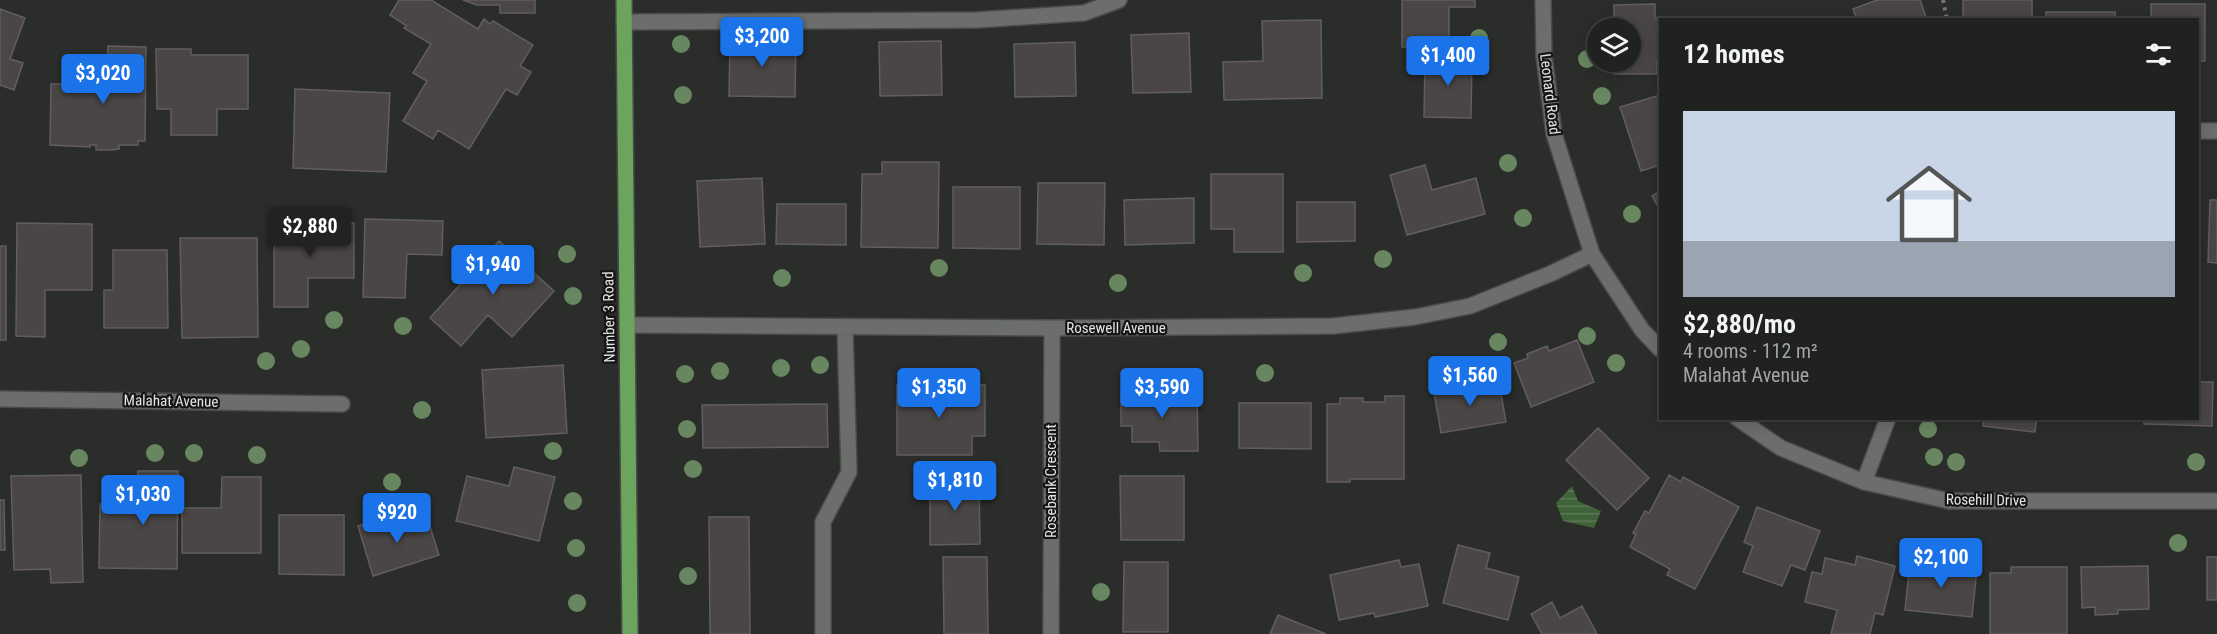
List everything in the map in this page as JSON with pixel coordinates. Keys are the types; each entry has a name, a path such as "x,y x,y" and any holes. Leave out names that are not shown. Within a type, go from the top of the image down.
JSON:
{"main road":[{"name":"Number 3 Road","path":"624,0 630,634"}],"street":[{"path":"624,22 976,20 1084,13 1119,0"},
{"name":"Leonard Road","path":"1543,0 1544,56 1554,134 1592,254"},
{"path":"2199,131 2217,131"},
{"path":"1592,254 1642,330 1659,348"},
{"name":"Rosewell Avenue","path":"627,325 1052,328 1333,326 1415,317 1470,306 1550,274 1592,254"},
{"path":"823,634 823,522 849,472 845,327"},
{"name":"Rosebank Crescent","path":"1051,634 1052,328"},
{"name":"Malahat Avenue","path":"0,399 342,404"},
{"name":"Rosehill Drive","path":"1740,420 1781,448 1864,482 1949,501 2217,501"},
{"path":"1864,482 1887,420"}],"path":[{"path":"1943,0 1947,18"}],"shaded area":[{"path":"1572,486 1578,501 1601,511 1594,528 1563,521 1556,503"}],"building":[{"path":"399,0 431,0 478,29 484,19 490,24 493,21 533,45 520,66 531,72 517,95 506,89 469,149 438,130 433,139 403,121 427,81 413,73 431,44 404,28 407,26 390,15"},
{"path":"463,0 535,0 535,13 500,13 500,5 477,5"},
{"path":"1402,0 1475,0 1475,7 1449,7 1449,47 1402,47"},
{"path":"1877,0 1920,0 1926,18 1856,18 1853,9"},
{"path":"1963,0 2032,0 2032,18 1963,18"},
{"path":"1655,4 1655,18 1659,18 1657,74 1614,74 1614,72 1641,72 1641,18 1614,18 1614,5"},
{"path":"2151,4 2205,4 2205,61 2199,61 2199,18 2151,18"},
{"path":"0,9 25,18 10,59 23,63 14,90 0,85"},
{"path":"2046,12 2115,12 2115,18 2046,18"},
{"path":"1321,20 1322,98 1224,100 1223,62 1263,61 1262,21"},
{"path":"1189,33 1191,92 1133,93 1131,35"},
{"path":"730,39 796,40 795,97 729,96"},
{"path":"941,41 942,95 880,96 879,42"},
{"path":"1075,42 1076,96 1015,97 1014,44"},
{"path":"108,46 146,47 145,141 138,141 138,145 119,145 119,149 111,150 96,150 96,145 90,145 90,147 50,145 51,84 71,84 71,79 98,80 98,84 107,84"},
{"path":"156,49 191,49 191,55 248,55 248,109 217,109 217,135 171,135 171,109 157,109"},
{"path":"1425,57 1472,58 1471,118 1424,117"},
{"path":"295,89 390,93 386,172 293,168"},
{"path":"1659,95 1659,165 1641,171 1620,107"},
{"path":"882,162 939,162 938,248 861,247 862,174 882,174"},
{"path":"1425,165 1432,190 1476,178 1485,214 1407,235 1390,175"},
{"path":"1211,174 1283,174 1283,252 1234,252 1234,229 1211,229"},
{"path":"762,178 765,244 700,247 697,181"},
{"path":"1038,183 1105,183 1104,245 1037,244"},
{"path":"953,187 1020,187 1020,249 953,248"},
{"path":"1659,192 1659,208 1652,196"},
{"path":"1194,198 1194,243 1125,245 1124,200"},
{"path":"2210,200 2217,200 2217,263 2208,262"},
{"path":"1297,202 1355,202 1355,241 1297,242"},
{"path":"777,204 846,204 846,245 776,244"},
{"path":"365,219 443,221 442,255 407,254 405,298 363,297"},
{"path":"17,223 92,224 92,290 45,290 45,337 16,336"},
{"path":"354,223 354,278 308,278 308,307 274,307 274,224"},
{"path":"180,238 257,238 258,337 182,338"},
{"path":"499,241 554,291 512,337 488,315 461,346 430,318"},
{"path":"0,246 6,246 6,340 0,340"},
{"path":"113,250 167,250 168,328 104,328 104,290 113,290"},
{"path":"1577,340 1594,382 1531,407 1514,363 1528,358 1527,354 1547,346 1549,351"},
{"path":"563,365 567,433 486,438 482,370"},
{"path":"1499,382 1506,422 1441,433 1434,392"},
{"path":"2199,382 2213,382 2212,426 2144,424 2144,420 2199,420"},
{"path":"897,385 985,385 985,436 972,436 972,455 897,455"},
{"path":"1197,391 1198,451 1160,451 1159,442 1132,442 1132,426 1121,426 1121,392"},
{"path":"1385,396 1404,396 1404,479 1350,479 1350,482 1327,482 1327,404 1340,404 1340,398 1363,398 1363,402 1385,402"},
{"path":"1239,403 1311,403 1311,449 1239,448"},
{"path":"827,404 828,447 703,448 702,405"},
{"path":"1984,420 2037,420 2035,432 1983,426"},
{"path":"1598,428 1649,478 1617,510 1566,460"},
{"path":"514,467 555,477 539,541 456,521 467,476 509,486"},
{"path":"138,471 178,471 177,569 99,568 100,504 137,504"},
{"path":"81,475 83,582 51,583 50,569 14,570 11,476"},
{"path":"1669,475 1681,482 1683,477 1739,507 1695,589 1667,575 1670,569 1630,547 1636,534 1633,533 1645,511 1649,513"},
{"path":"1120,476 1184,476 1184,540 1121,540"},
{"path":"222,477 261,477 261,553 182,553 182,508 221,508"},
{"path":"979,479 980,544 930,545 930,480"},
{"path":"0,500 4,500 5,550 0,550"},
{"path":"1757,507 1820,531 1805,570 1791,565 1782,586 1743,572 1753,546 1744,542"},
{"path":"279,515 344,515 344,575 279,574"},
{"path":"392,515 396,527 427,517 439,555 373,576 358,526"},
{"path":"709,517 749,517 750,634 710,634"},
{"path":"1458,545 1490,553 1486,568 1519,577 1508,620 1443,603"},
{"path":"1857,556 1895,566 1883,615 1875,613 1870,634 1831,634 1837,610 1805,602 1812,572 1822,574 1825,558 1855,565"},
{"path":"943,557 987,557 988,634 944,634"},
{"path":"2207,557 2217,557 2217,600 2207,600"},
{"path":"1399,560 1401,567 1419,564 1428,606 1375,617 1374,613 1339,620 1330,575"},
{"path":"1124,562 1168,562 1168,632 1123,632"},
{"path":"1910,562 1977,569 1972,617 1905,610"},
{"path":"2148,566 2149,609 2118,610 2118,614 2095,615 2095,607 2082,608 2081,567"},
{"path":"2011,567 2067,567 2067,634 1990,634 1990,573 2011,573"},
{"path":"1552,602 1560,618 1582,606 1597,634 1542,634 1531,614"},
{"path":"1278,615 1326,634 1270,634"}]}
